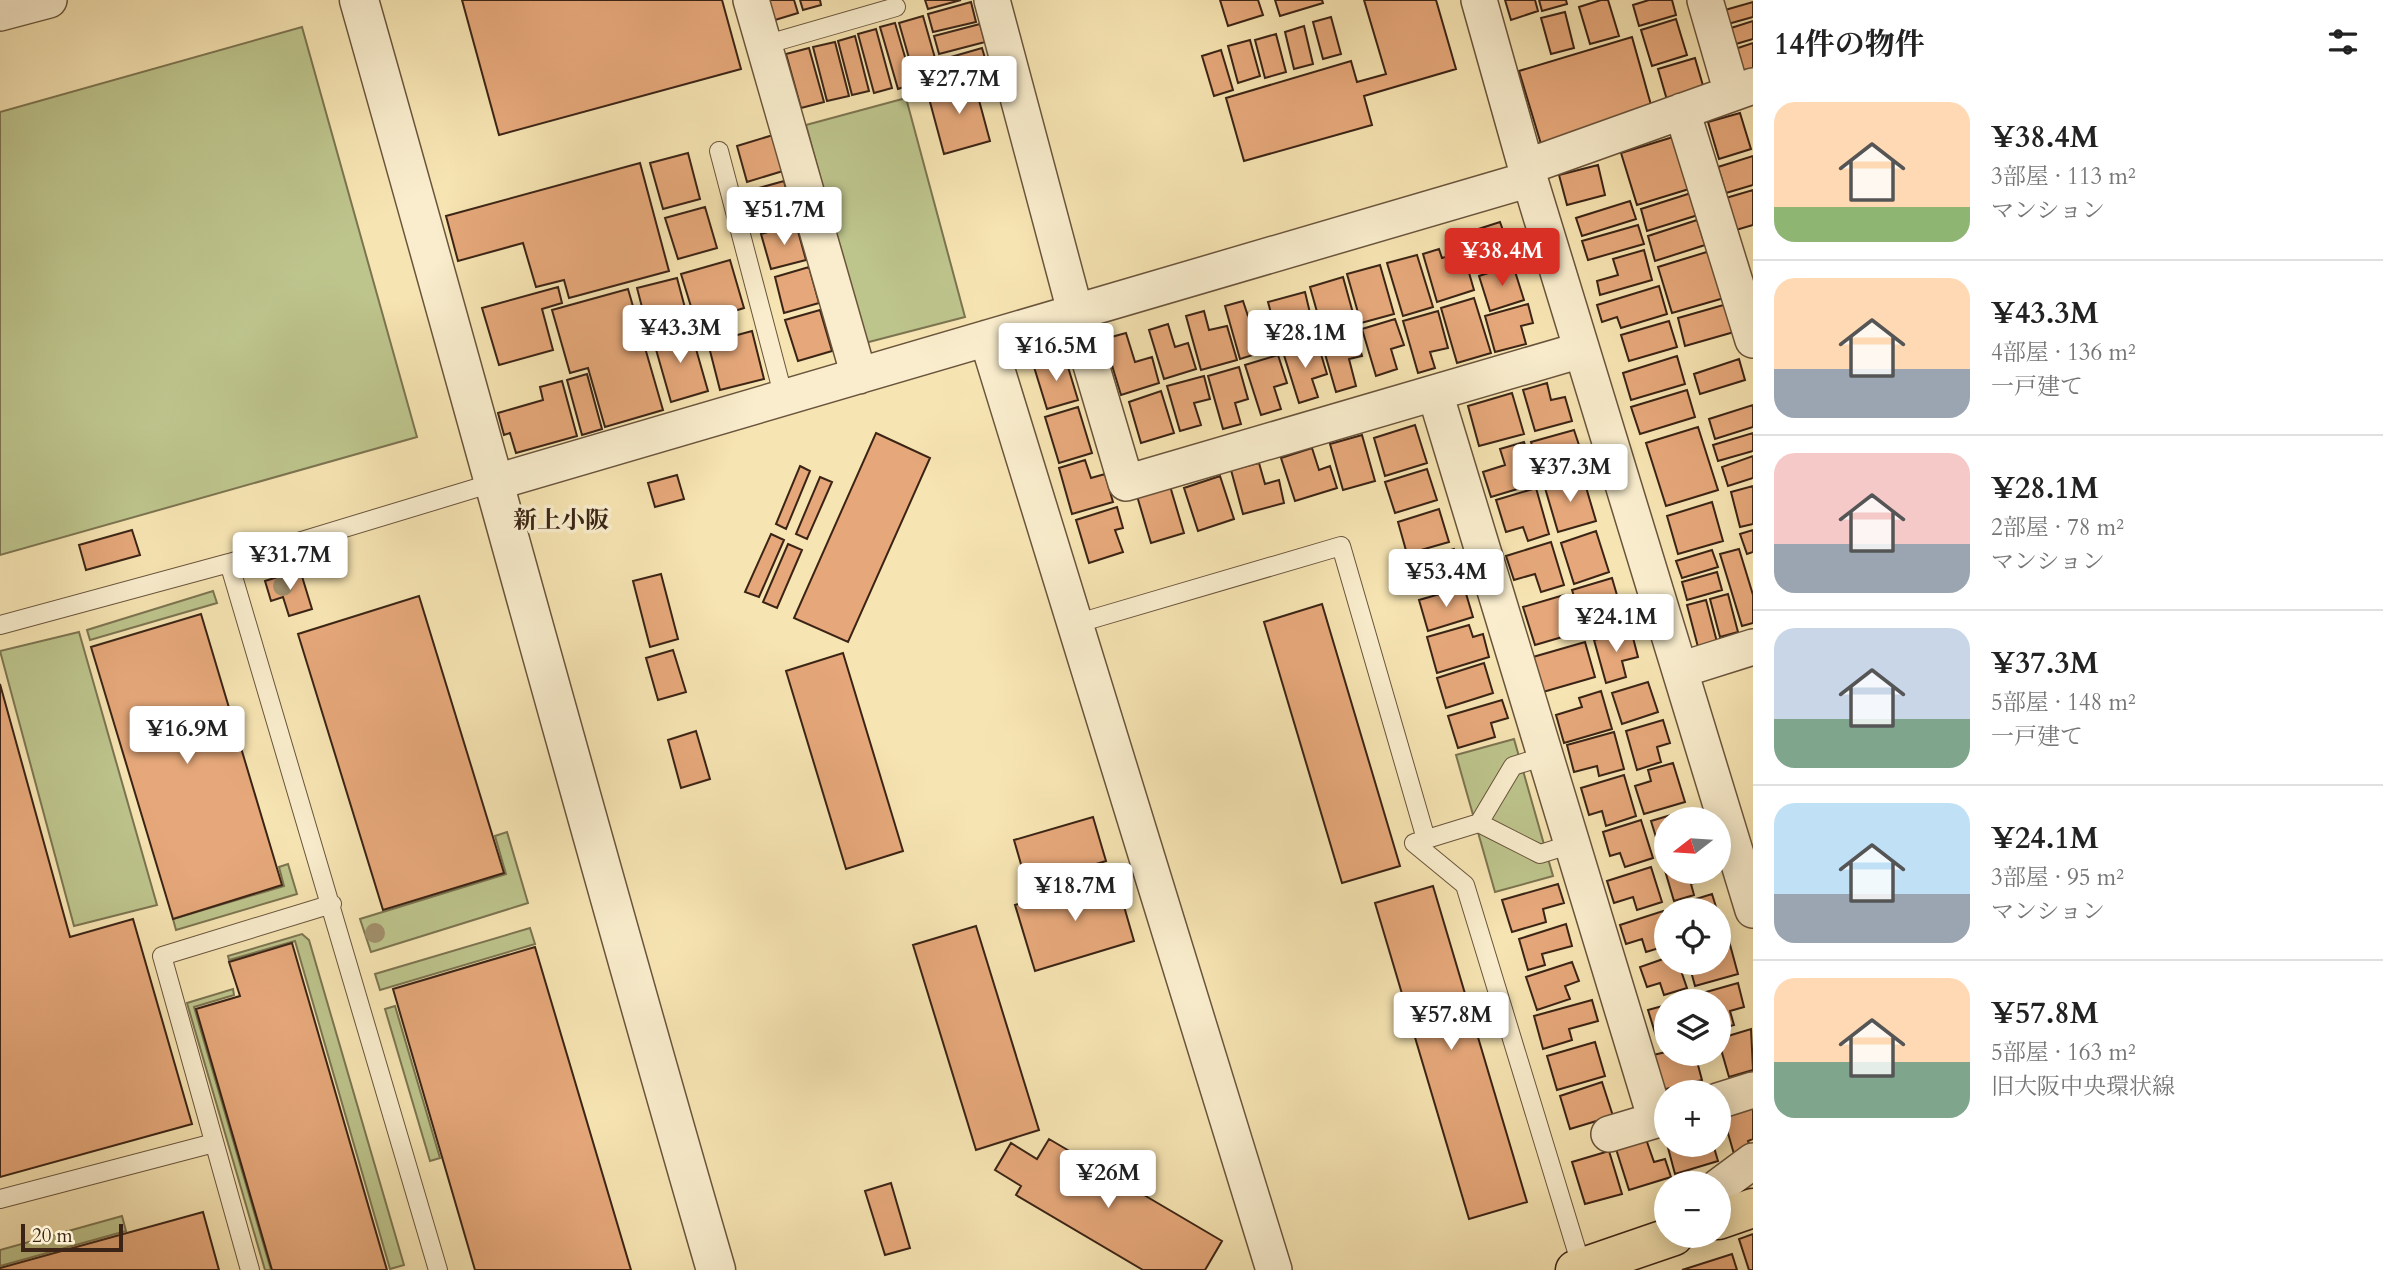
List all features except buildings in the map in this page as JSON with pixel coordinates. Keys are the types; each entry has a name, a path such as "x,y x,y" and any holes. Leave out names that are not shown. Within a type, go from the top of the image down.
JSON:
{"main road":[{"path":"1731,1216 1753,1208"},
{"path":"1578,1269 1654,1243"}],"street":[{"path":"0,13 49,0"},
{"path":"359,0 496,482 629,970 716,1270"},
{"path":"751,0 859,376"},
{"path":"992,0 1075,311 1126,483 1581,350"},
{"path":"1479,0 1581,350 1753,910"},
{"path":"496,482 987,338 1528,173 1682,111 1743,90 1705,0"},
{"path":"1682,111 1753,340"},
{"path":"987,338 1275,1270"},
{"path":"1436,393 1572,844 1654,1096"},
{"path":"1680,670 1753,647"},
{"path":"1731,1097 1753,1090"},
{"path":"1609,1134 1654,1120"},
{"path":"1731,1177 1753,1161"},
{"path":"1630,1251 1654,1234"}],"lane":[{"path":"764,45 896,7"},
{"path":"719,152 784,398"},
{"path":"0,625 229,563 496,482"},
{"path":"1075,624 1341,546 1426,839"},
{"path":"229,563 439,1270"},
{"path":"1545,756 1513,766 1479,823 1414,843 1465,886 1578,1269"},
{"path":"1479,823 1540,854 1572,844"},
{"path":"250,1270 162,956 205,940 332,904"},
{"path":"0,1199 214,1143"}],"green space":[{"path":"302,27 417,437 0,555 0,112"},
{"path":"906,98 965,317 865,343 806,125"},
{"path":"213,591 217,603 90,640 87,630"},
{"path":"79,632 157,905 74,926 0,651"},
{"path":"1514,739 1553,876 1495,892 1456,755"},
{"path":"507,832 528,903 371,952 360,919 506,874 495,836"},
{"path":"288,864 297,894 176,930 173,919 284,886 279,867"},
{"path":"530,928 535,944 380,990 375,974"},
{"path":"302,934 309,940 404,1265 390,1269 295,941 229,960 228,956"},
{"path":"233,989 234,995 194,1007 271,1270 265,1270 187,1003"},
{"path":"395,1006 440,1158 430,1161 385,1009"},
{"path":"122,1216 126,1231 0,1266 0,1250"}],"district":[{"name":"新上小阪","path":"561,520"}]}
